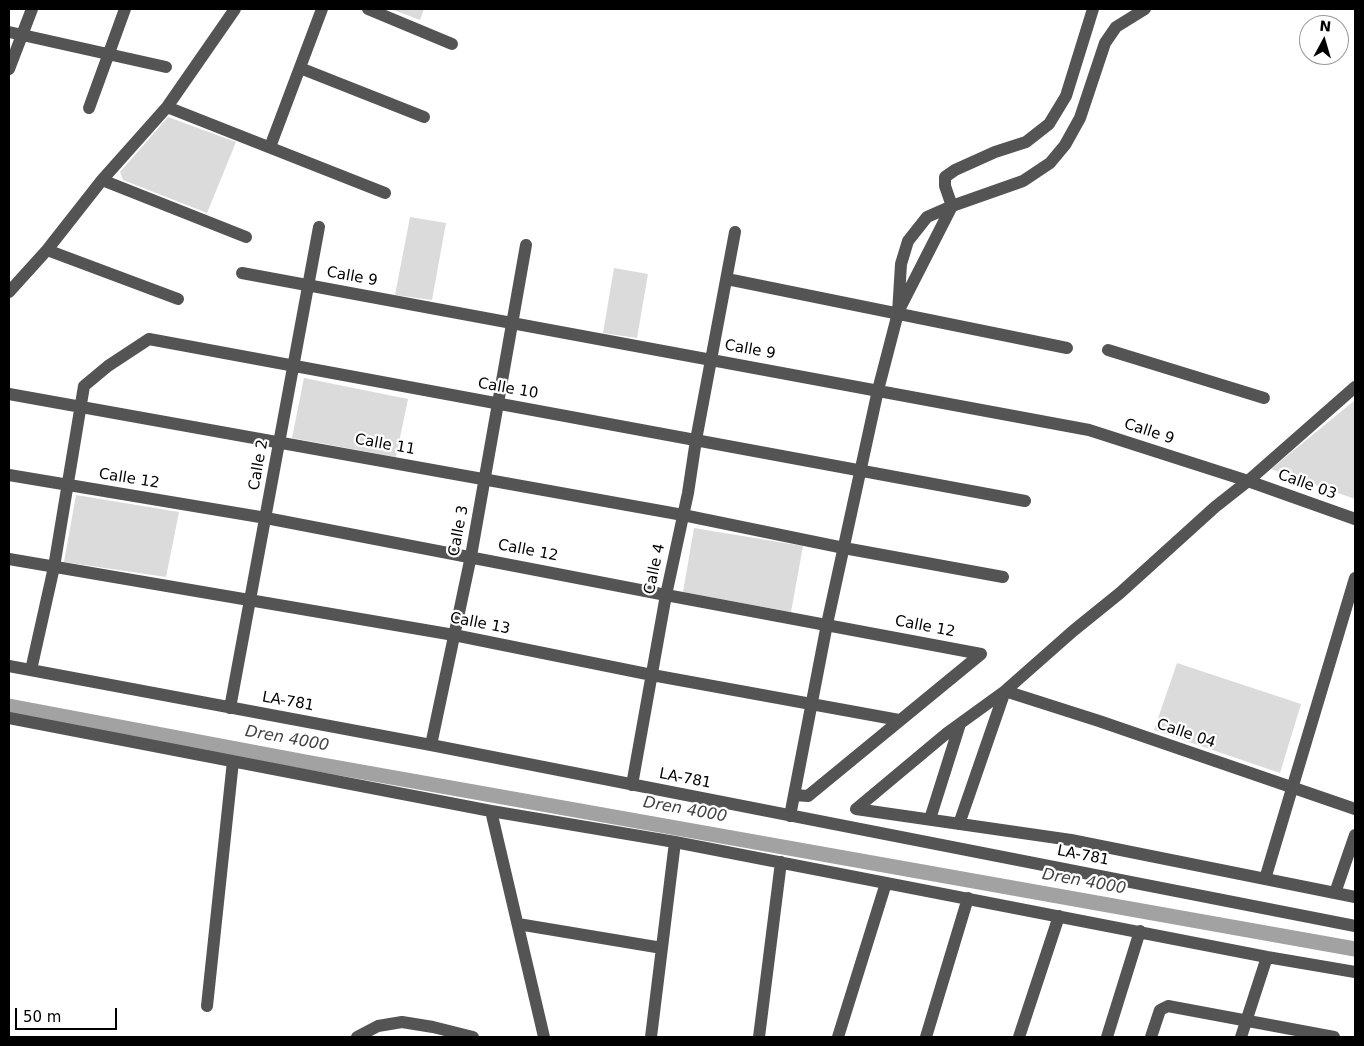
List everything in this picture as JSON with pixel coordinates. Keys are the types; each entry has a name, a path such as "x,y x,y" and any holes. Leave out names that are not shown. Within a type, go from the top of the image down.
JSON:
{"street":[{"path":"9,69 32,9"},
{"path":"89,108 126,9"},
{"path":"9,292 48,250 102,180 166,107 235,9"},
{"path":"270,147 322,9"},
{"path":"368,9 452,44"},
{"path":"898,313 952,206 945,186 945,177 955,170 995,152 1026,142 1049,124 1066,96 1093,9"},
{"path":"790,816 827,624 878,390 898,313 901,264 908,241 927,217 952,206 1023,181 1050,163 1065,145 1080,118 1105,43 1116,27 1145,9"},
{"path":"9,32 166,67"},
{"path":"300,68 424,117"},
{"path":"166,107 385,193"},
{"path":"102,180 246,237"},
{"name":"Calle 2","path":"230,708 319,227"},
{"name":"Calle 4","path":"632,785 735,232"},
{"name":"Calle 3","path":"431,745 471,556 526,244"},
{"path":"48,250 178,299"},
{"name":"Calle 9","path":"242,274 513,322 1089,430 1248,481"},
{"path":"726,279 1067,348"},
{"name":"Calle 10","path":"81,408 84,386 108,366 149,339 1025,501"},
{"path":"1108,350 1264,398"},
{"path":"1355,386 1248,481 1215,507 1120,593 1073,631 1005,691 960,724 856,809 1071,840 1355,897"},
{"name":"Calle 11","path":"9,394 683,515 844,548 1003,577"},
{"path":"31,670 54,566 81,408"},
{"name":"Calle 12","path":"9,475 266,518 981,654 899,720"},
{"name":"Calle 03","path":"1248,481 1355,519"},
{"name":"Calle 13","path":"9,558 454,635 652,675 899,720"},
{"path":"1265,878 1355,578"},
{"name":"LA-781","path":"9,666 431,745 1355,926"},
{"path":"959,824 1005,691"},
{"name":"Calle 04","path":"1005,691 1099,721 1355,809"},
{"path":"9,718 491,811 675,842 1267,957 1355,972"},
{"path":"794,795 808,796 899,720"},
{"path":"930,819 960,724"},
{"path":"207,1006 233,761"},
{"path":"491,811 544,1037"},
{"path":"1335,893 1355,835"},
{"path":"651,1037 675,842"},
{"path":"759,1037 781,862"},
{"path":"838,1037 886,883"},
{"path":"926,1037 968,898"},
{"path":"1019,1037 1060,916"},
{"path":"518,924 662,948"},
{"path":"1107,1037 1140,931"},
{"path":"1240,1037 1267,957"},
{"path":"1151,1037 1160,1010 1168,1006 1334,1037"},
{"path":"357,1037 378,1026 402,1022 433,1027 473,1037"}],"shaded area":[{"path":"391,9 424,9 420,20"},
{"path":"168,117 236,142 207,213 123,180 120,172"},
{"path":"410,217 446,223 432,300 395,295"},
{"path":"614,268 648,274 637,338 603,333"},
{"path":"304,378 408,399 396,457 292,438"},
{"path":"1355,400 1355,499 1271,469"},
{"path":"76,495 179,512 166,577 64,562"},
{"path":"694,528 803,546 791,612 683,592"},
{"path":"1177,663 1301,704 1280,773 1154,730"}],"waterway":[{"name":"Dren 4000","path":"9,706 306,762 1355,949"}]}
